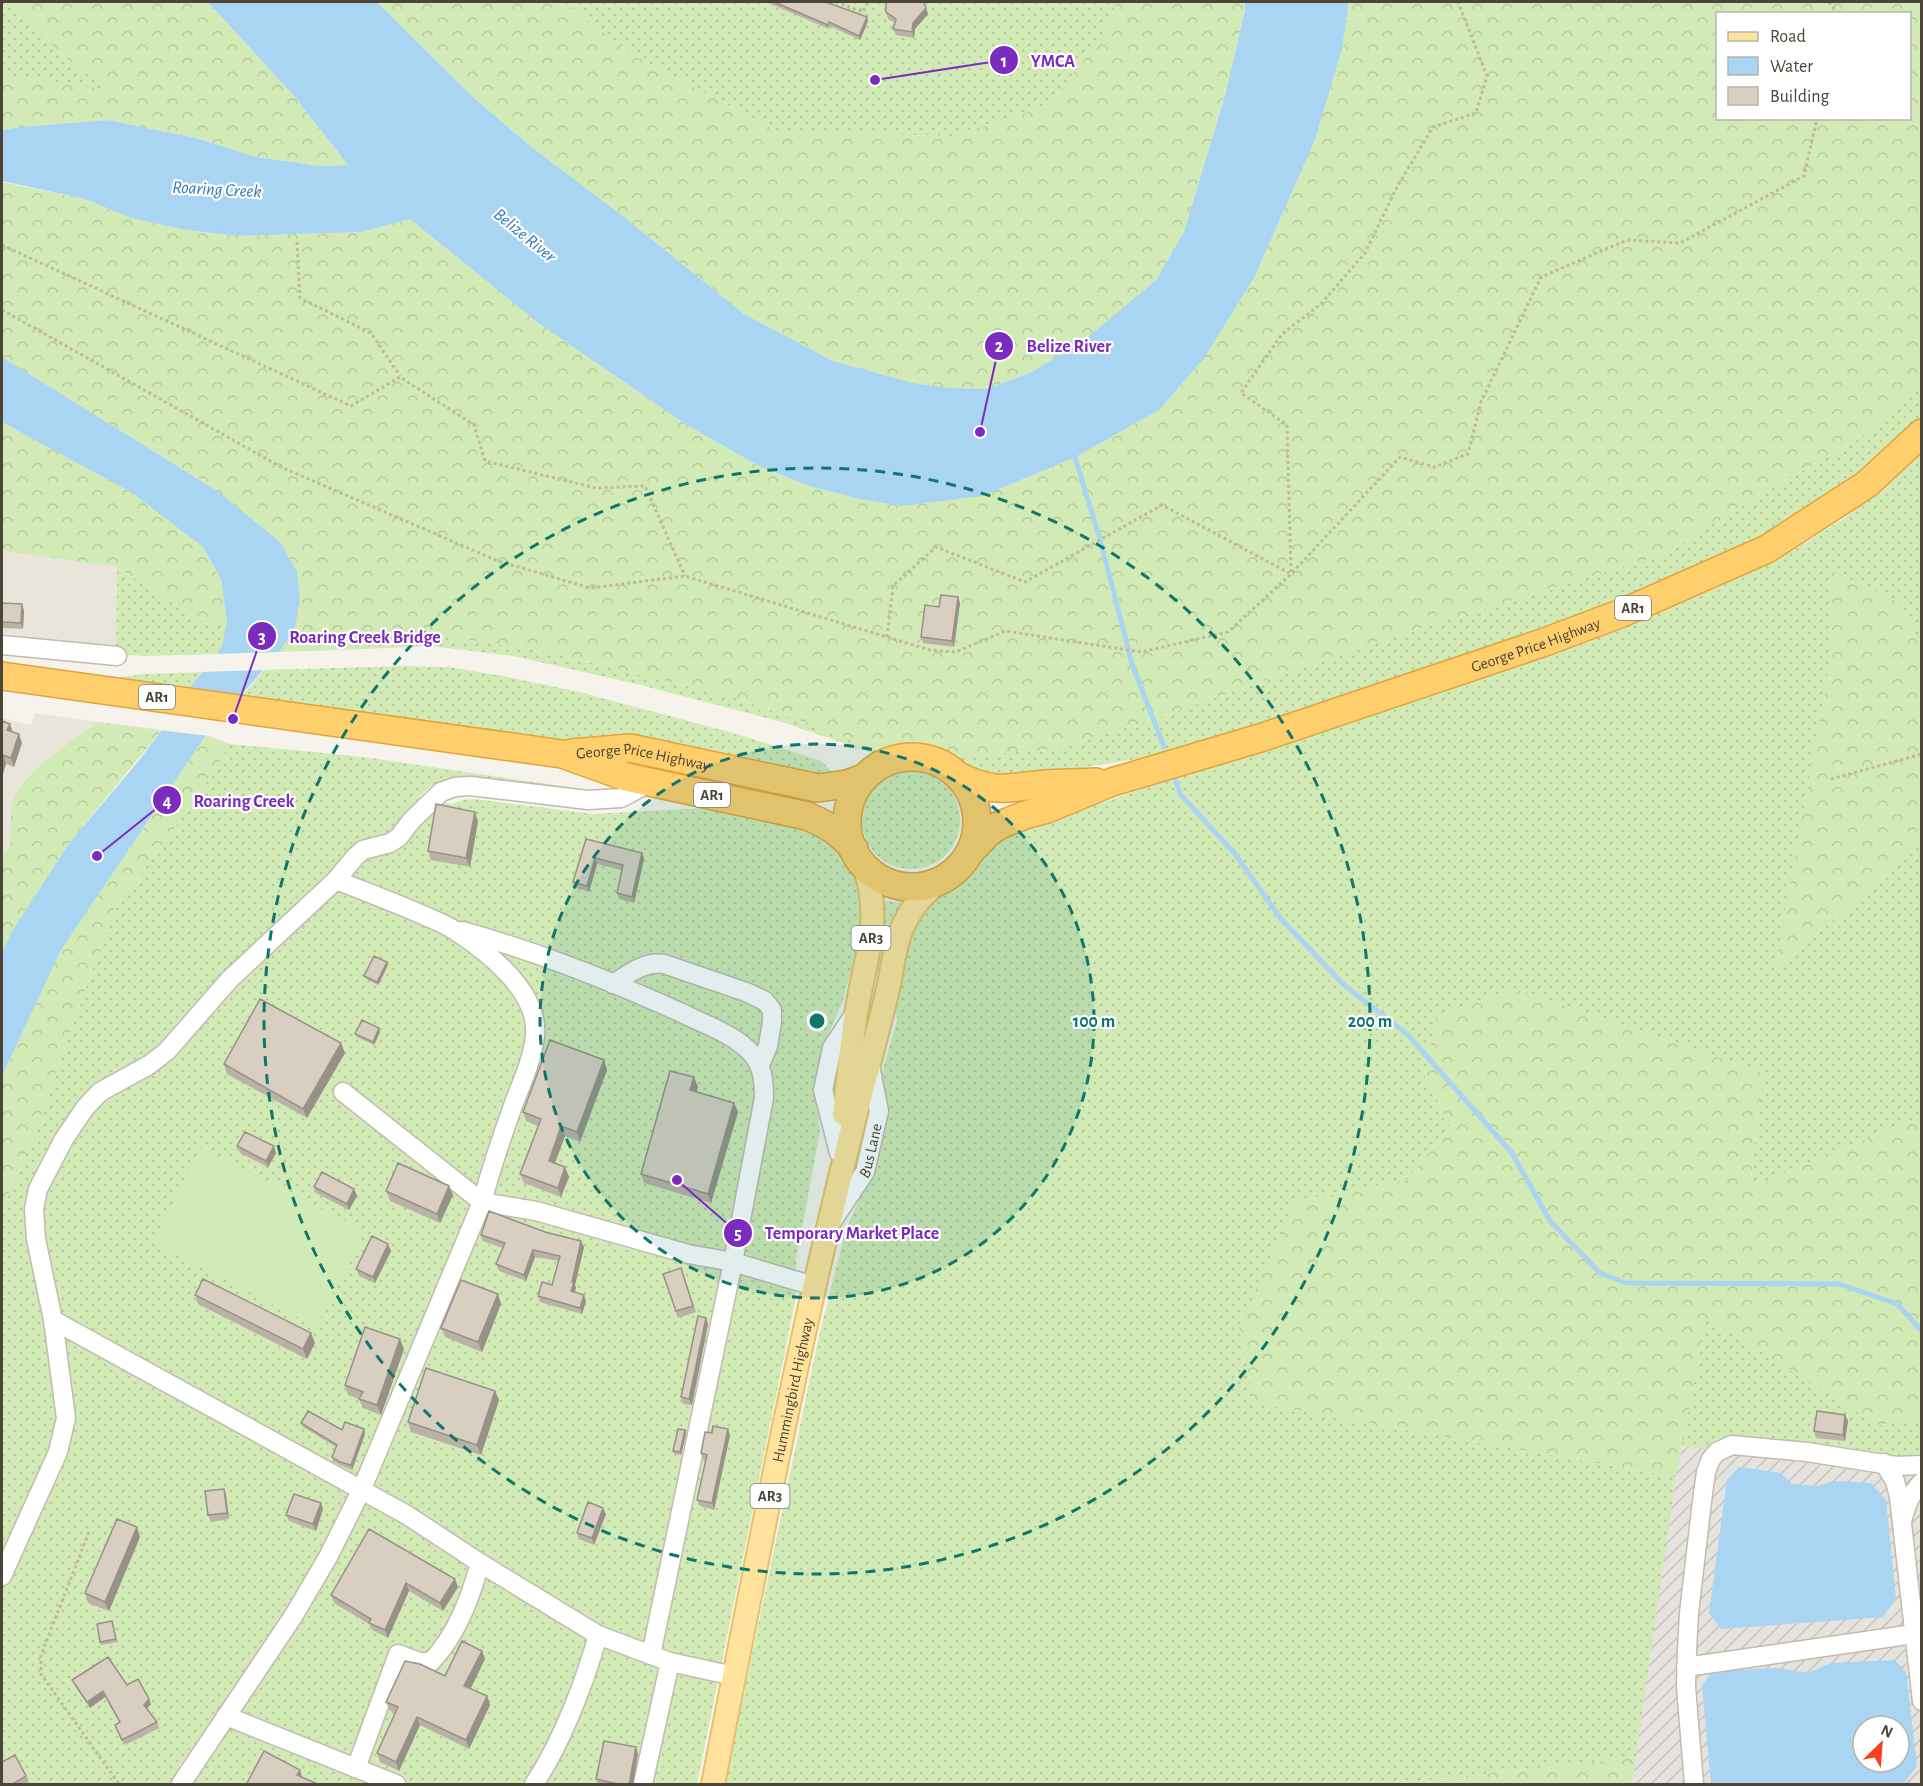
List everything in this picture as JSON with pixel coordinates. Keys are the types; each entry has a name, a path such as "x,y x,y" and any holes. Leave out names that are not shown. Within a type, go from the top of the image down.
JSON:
{"highway":[{"name":"George Price Highway","path":"970,852 982,838 1000,825 1025,815 1112,782 1324,717 1542,643 1632,608 1767,549 1867,484 1922,434"},
{"name":"George Price Highway","path":"2,676 562,754 626,777 807,816 841,834 858,857"},
{"name":"George Price Highway","path":"562,754 630,748 818,788 847,784 864,778"},
{"path":"915,757 938,762 958,776 970,792 977,812 977,832 970,852 960,866 944,879 923,886 901,886 880,878 858,857 850,839 848,818 852,796 864,778 876,768 891,761 915,757"},
{"name":"George Price Highway","path":"958,776 976,784 1001,789 1043,784 1112,782"}],"main road":[{"name":"Hummingbird Highway","path":"829,1218 856,1011 873,926 871,889 858,857"},
{"name":"Hummingbird Highway","path":"713,1785 814,1286 898,944 905,921 924,894 944,879"}],"street":[{"path":"2,645 117,656"},
{"path":"2,1576 58,1452 66,1418 53,1320 36,1239 34,1209 38,1189 64,1139 85,1108 100,1092 149,1065 167,1051 230,979 336,880 355,857 363,850 390,843 399,837 428,803 441,792 455,787 470,786 588,800 621,798 651,782"},
{"path":"336,880 452,929 510,944 640,994 720,1031 751,1053 760,1065 764,1080 764,1098 733,1262 651,1655"},
{"path":"181,1785 294,1615 328,1557 362,1491 482,1202 495,1155 531,1056 535,1037 535,1020 525,997 508,973 490,956 452,929"},
{"path":"613,984 653,962 746,992 765,1001 772,1010 772,1022 768,1046 760,1065"},
{"path":"344,1092 482,1202 536,1211 688,1254 733,1262 814,1286"},
{"path":"53,1320 407,1515 480,1563 598,1635 670,1662 734,1676"},
{"path":"1694,1785 1686,1667 1689,1613 1702,1493 1711,1459 1717,1452 1732,1445 1807,1452 1896,1466 1922,1465"},
{"path":"1884,1463 1895,1481 1902,1522 1922,1701"},
{"path":"1902,1522 1907,1502 1914,1489 1922,1482"},
{"path":"356,1768 398,1654 419,1662 431,1662 446,1646 471,1594 480,1563"},
{"path":"1686,1667 1914,1634"},
{"path":"534,1785 547,1765 571,1710 598,1635"},
{"path":"643,1785 670,1662"},
{"path":"226,1716 396,1785"}],"path":[{"path":"836,2 863,12 868,2"},
{"path":"1291,574 1287,425 1241,393 1282,334 1321,304 1365,253 1397,186 1433,126 1476,113 1487,76 1458,2"},
{"path":"2,310 281,466 498,561 590,588 685,576 930,650 956,652 1005,631 1141,652 1228,632 1291,574 1400,457 1434,467 1468,454 1481,402 1541,277 1627,240 1680,243 1804,176 1816,120"},
{"path":"297,242 300,298 370,333 400,377 474,425 485,462 596,488 645,486 685,576"},
{"path":"2,245 351,406 400,377"},
{"path":"887,637 893,586 936,547 1025,582 1162,505 1291,574"},
{"path":"1831,779 1922,754"},
{"path":"89,1532 41,1655 41,1674 119,1785"}],"shaded area":[{"path":"2,551 117,567 116,654 2,633"},
{"path":"35,713 98,722 59,750 25,780 13,799 10,847 2,855 2,718 31,725"},
{"path":"1680,1446 1921,1475 1921,1784 1632,1784"}],"green space":[{"path":"2,2 12,2 60,53 109,91 2,74"},
{"path":"12,2 208,2 293,95 349,165 320,166 256,157 196,138 108,120 2,130 2,74 108,90 60,53"},
{"path":"377,2 564,2 633,55 779,132 951,136 1048,106 1103,36 1116,2 1245,2 1245,10 1225,94 1184,232 1156,280 1088,337 1032,372 987,389 950,388 913,383 833,361 744,314 624,217 529,145 474,98"},
{"path":"564,2 1116,2 1104,36 1048,106 951,136 779,132 633,55"},
{"path":"1349,2 1921,2 1921,386 1857,440 1716,520 1669,553 1360,647 1153,720 1050,750 952,756 934,746 916,742 899,744 880,751 732,697 538,650 415,633 350,637 340,650 279,652 294,631 280,543 219,492 2,357 2,182 85,199 131,218 181,229 236,236 361,232 410,219 537,322 685,424 757,465 809,486 860,499 982,496 1074,458 1159,410 1205,357 1254,278 1315,140 1342,49"},
{"path":"1921,386 1921,420 1888,451 1831,494 1779,527 1658,586 1328,703 1174,753 1043,774 994,778 967,768 952,756 1050,750 1153,720 1360,647 1669,553 1716,520 1857,440"},
{"path":"2,422 132,493 203,547 221,579 227,622 204,623 117,567 2,551"},
{"path":"1921,453 1921,651 1902,604 1829,570 1832,651 1775,970 1921,845 1921,1116 1750,1188 1763,1073 1516,989 1437,1016 1424,1074 1450,1127 1408,1179 1295,1202 1255,1403 1676,1477 1636,1757 1393,1784 725,1784 818,1340 846,1229 870,1175 880,1080 897,1020 896,1008 910,940 921,916 943,891 987,847 1014,832 1425,694 1582,644 1721,586 1792,551 1843,519"},
{"path":"117,567 204,623 227,622 218,654 144,656 116,654"},
{"path":"1829,569 1902,604 1921,651 1921,845 1774,971 1832,651"},
{"path":"415,633 538,650 732,697 880,751 875,754 782,722 637,684 513,656 431,646 340,650 350,637"},
{"path":"448,667 579,692 730,732 791,751 821,761 833,773 815,775 776,769 716,752 617,737 544,740 240,698 264,670"},
{"path":"205,672 188,690 103,679 145,674"},
{"path":"98,722 162,730 70,842 11,933 2,952 2,855 10,847 13,800 18,790 37,769"},
{"path":"206,735 230,744 198,796 113,911 35,1134 2,1209 2,1076 61,950"},
{"path":"230,744 364,757 595,791 582,793 465,779 443,780 430,787 419,797 452,804 475,799 593,814 703,808 796,828 815,835 838,851 855,878 862,913 862,932 842,1003 825,1041 815,1089 820,1131 796,1260 795,1302 697,1784 2,1784 2,1209 35,1134 113,911 198,796"},
{"path":"911,771 930,775 945,786 956,801 960,820 956,839 945,854 930,865 911,869 892,865 877,854 866,839 862,820 866,801 877,786 892,775"},
{"path":"885,901 905,902 882,966 879,966 885,937"},
{"path":"1516,989 1763,1073 1750,1188 1921,1116 1921,1421 1878,1425 1707,1318 1676,1477 1255,1403 1239,1328 1295,1202 1408,1179 1450,1127 1424,1074 1437,1016"},
{"path":"201,1148 365,1231 316,1327 153,1243"},
{"path":"1707,1317 1878,1425 1921,1421 1921,1475 1680,1446"},
{"path":"1636,1757 1632,1784 1393,1784"}],"water":[{"path":"208,2 377,2 474,98 529,145 624,217 744,314 833,361 913,383 950,388 987,389 1032,372 1088,337 1156,280 1184,232 1225,95 1245,2 1349,2 1342,49 1315,140 1254,278 1205,357 1159,410 1074,458 982,496 902,506 860,499 809,486 757,465 685,424 537,322 410,219 361,232 236,236 181,229 131,218 85,199 2,181 2,130 108,120 196,138 256,157 320,166 348,165 293,95"},
{"path":"2,357 219,492 281,543 297,572 300,599 294,631 279,652 206,735 61,950 2,1076 2,952 11,933 70,842 137,763 188,690 218,654 227,622 221,579 203,547 132,493 2,422"},
{"path":"1739,1467 1781,1473 1792,1484 1817,1486 1835,1481 1871,1483 1886,1500 1896,1599 1883,1617 1721,1629 1709,1613 1727,1480"},
{"path":"1895,1660 1906,1672 1911,1714 1851,1714 1851,1774 1911,1774 1903,1784 1711,1784 1702,1685 1713,1671 1777,1668 1808,1673 1831,1663"},
{"path":"1911,1715 1917,1766 1911,1774"}],"pier":[{"path":"283,652 268,670 200,672 214,654"},
{"path":"185,690 243,699 209,736 158,730"}],"building":[{"path":"774,2 826,2 867,17 859,36 829,22 828,25"},
{"path":"886,2 924,2 926,8 913,23 912,32 893,29 896,19 886,12"},
{"path":"941,595 958,597 952,641 921,637 925,605 939,607"},
{"path":"2,603 22,604 21,623 2,622"},
{"path":"2,721 10,724 7,730 19,734 11,758 3,755 2,758"},
{"path":"436,804 475,812 466,858 428,851"},
{"path":"586,839 642,853 632,897 617,893 623,865 595,858 587,886 573,882"},
{"path":"374,956 387,962 377,982 364,976"},
{"path":"260,999 341,1043 303,1109 224,1064"},
{"path":"362,1020 379,1028 373,1042 355,1034"},
{"path":"550,1040 604,1060 577,1132 561,1126 549,1161 565,1167 558,1188 520,1174 541,1119 523,1112"},
{"path":"670,1071 694,1077 690,1090 734,1103 708,1194 641,1174"},
{"path":"245,1132 274,1146 266,1161 237,1146"},
{"path":"398,1163 449,1186 437,1214 386,1191"},
{"path":"322,1172 354,1189 347,1204 314,1187"},
{"path":"489,1211 545,1232 581,1241 571,1291 584,1295 580,1308 538,1296 542,1282 552,1285 560,1256 533,1250 524,1275 496,1264 505,1243 481,1235"},
{"path":"372,1236 388,1244 373,1277 356,1269"},
{"path":"681,1268 693,1306 676,1311 663,1274"},
{"path":"203,1279 311,1333 303,1349 195,1295"},
{"path":"461,1280 498,1294 478,1342 441,1328"},
{"path":"698,1316 706,1318 689,1399 681,1397"},
{"path":"365,1327 400,1339 377,1405 359,1399 363,1392 345,1385"},
{"path":"426,1368 495,1391 477,1445 408,1422"},
{"path":"308,1411 342,1430 345,1422 364,1429 351,1465 332,1457 337,1445 301,1423"},
{"path":"1817,1411 1845,1415 1843,1435 1814,1431"},
{"path":"713,1426 728,1429 712,1503 697,1500 707,1455 701,1453 705,1432 712,1433"},
{"path":"678,1429 685,1430 680,1452 673,1451"},
{"path":"224,1489 227,1513 208,1515 205,1491"},
{"path":"294,1494 321,1503 313,1524 286,1515"},
{"path":"588,1502 603,1508 592,1538 577,1533"},
{"path":"117,1519 137,1527 105,1602 85,1593"},
{"path":"369,1529 455,1579 440,1603 406,1583 385,1630 369,1623 371,1619 331,1595"},
{"path":"112,1621 116,1639 100,1642 97,1624"},
{"path":"462,1641 482,1651 464,1686 487,1696 466,1740 417,1717 396,1762 377,1753 398,1707 386,1702 405,1661 420,1664 445,1676"},
{"path":"108,1657 127,1685 138,1679 149,1699 144,1705 157,1722 122,1740 115,1725 120,1722 103,1691 87,1702 72,1680"},
{"path":"604,1741 636,1747 629,1785 596,1779"},
{"path":"264,1751 300,1770 297,1775 320,1785 246,1785"},
{"path":"15,1755 26,1776 11,1785 2,1785 2,1762"}],"waterway":[{"path":"1073,451 1100,539 1132,664 1164,747"},
{"path":"1176,781 1180,794 1235,854 1281,919 1344,985 1408,1035 1512,1153 1550,1221 1600,1273 1626,1283 1839,1284 1897,1304 1922,1331"}],"place":[{"name":"YMCA","path":"875,80"},
{"name":"Belize River","path":"980,432"},
{"name":"Roaring Creek Bridge","path":"233,719"},
{"name":"Roaring Creek","path":"97,856"},
{"name":"Temporary Market Place","path":"677,1180"}]}
